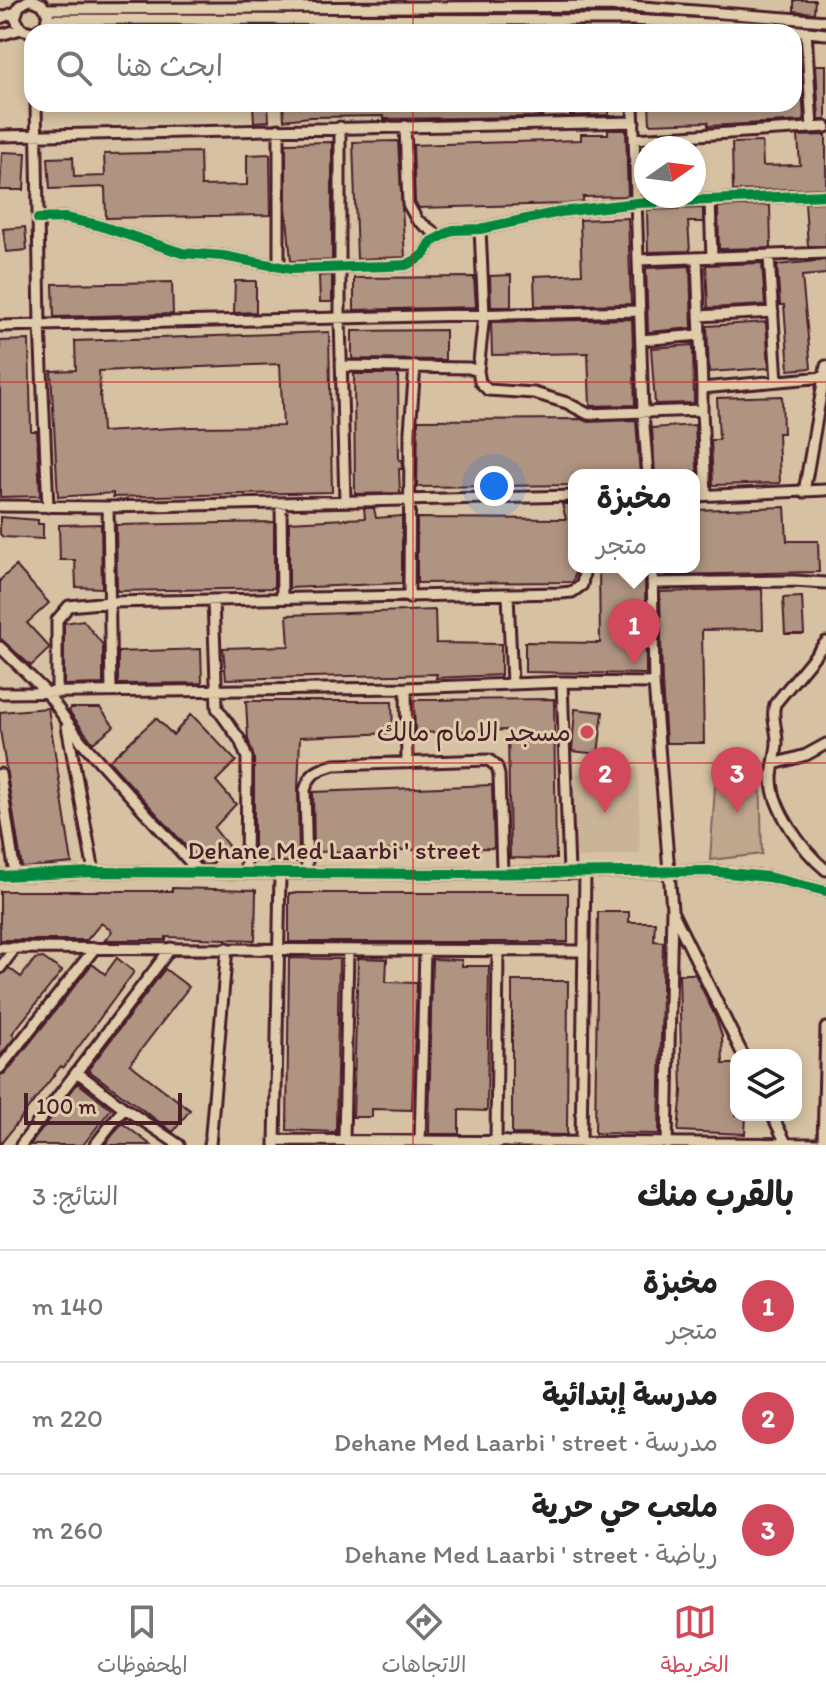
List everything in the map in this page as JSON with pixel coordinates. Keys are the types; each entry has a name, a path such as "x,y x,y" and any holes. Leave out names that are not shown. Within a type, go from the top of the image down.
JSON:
{"street":[{"path":"0,18 16,12 27,0 42,4 47,14 43,24"},
{"path":"47,14 81,5 630,3 826,21"},
{"path":"630,3 631,24"},
{"path":"16,12 15,18 21,29"},
{"path":"47,14 631,20 695,24"},
{"path":"0,35 24,30"},
{"path":"802,31 826,34"},
{"path":"806,31 812,127"},
{"path":"36,112 40,324 48,507"},
{"path":"633,112 634,136"},
{"path":"0,136 634,122"},
{"path":"405,126 408,204 417,220 439,236"},
{"path":"340,127 340,320 345,501"},
{"path":"678,136 826,127"},
{"path":"279,129 279,267"},
{"path":"706,201 826,195"},
{"path":"710,201 712,258"},
{"path":"38,219 65,218 98,225 182,253 223,256 279,267 340,267 406,265 425,253 439,236 453,230 480,229 560,212 634,203"},
{"path":"637,208 648,469"},
{"path":"480,229 484,315 478,371 480,382 488,390 534,393 567,403 588,414 702,410"},
{"path":"638,260 826,253"},
{"path":"769,256 777,381"},
{"path":"697,258 706,495"},
{"path":"0,326 640,311"},
{"path":"699,316 773,312"},
{"path":"641,340 700,335"},
{"path":"341,366 415,366 478,371"},
{"path":"409,598 410,431 415,366"},
{"path":"804,492 826,366"},
{"path":"702,388 824,377"},
{"path":"700,496 826,490 826,499"},
{"path":"0,506 411,502 568,496"},
{"path":"281,503 282,598"},
{"path":"108,507 111,692"},
{"path":"52,693 57,620 69,606 110,602 409,598 572,592 584,582 585,573"},
{"path":"652,573 654,683 672,909 667,1144"},
{"path":"652,583 826,583"},
{"path":"508,595 512,683"},
{"path":"213,600 215,691 221,716 240,740 247,758 246,871"},
{"path":"826,642 775,704 773,716 777,743 772,778 776,804 804,846 826,870"},
{"path":"0,647 52,693 66,722 94,872"},
{"path":"0,693 406,688 562,682 654,683"},
{"path":"562,682 569,872"},
{"path":"406,688 407,763"},
{"path":"66,722 199,872"},
{"path":"774,764 806,755 826,744"},
{"path":"307,872 305,790 308,778 316,770 334,765 493,762 499,775 502,872"},
{"path":"0,774 15,875"},
{"name":"Dehane Med Laarbi ' street","path":"0,876 94,872 669,871 768,877 826,891"},
{"path":"280,873 275,1142 824,1144 826,1028"},
{"path":"581,1142 585,873"},
{"path":"672,909 740,1049"},
{"path":"0,948 584,951"},
{"path":"0,968 15,948"},
{"path":"0,1068 95,948"},
{"path":"21,1145 171,948"},
{"path":"210,1145 227,948"},
{"path":"344,1140 348,950"},
{"path":"420,1141 425,950"},
{"path":"496,1143 498,951"},
{"path":"77,1072 174,1144"},
{"path":"95,1145 124,1108"},
{"path":"775,1121 787,1144"}],"shaded area":[{"path":"638,767 640,853 571,859 569,774"},
{"path":"760,769 762,854 710,860 716,772"}],"building":[{"path":"794,0 815,0 814,13 794,11"},
{"path":"816,65 826,65 826,120 819,120"},
{"path":"802,85 804,121 708,126 708,122 650,124 649,112 802,112"},
{"path":"253,112 268,112 269,121 254,122"},
{"path":"284,112 542,112 542,117 384,119 384,116 284,120"},
{"path":"570,112 609,112 609,115 570,116"},
{"path":"608,130 626,130 628,196 583,197 583,202 566,204 419,208 415,202 413,145 581,140 581,134 608,134"},
{"path":"826,135 826,188 733,191 732,143 762,142 763,166 800,165 798,136"},
{"path":"398,141 405,257 357,259 353,142"},
{"path":"332,142 332,260 291,261 286,207 286,143"},
{"path":"2,152 26,153 24,190 0,190"},
{"path":"200,152 201,186 247,185 247,155 270,154 271,215 106,218 105,187 50,189 48,158 73,157 74,177 105,176 104,154"},
{"path":"826,202 826,246 808,246 805,203"},
{"path":"770,205 771,248 719,249 718,207"},
{"path":"703,208 703,222 688,222 690,251 648,252 647,210"},
{"path":"628,218 631,304 535,306 534,276 582,274 580,220"},
{"path":"25,227 27,250 6,252 3,229"},
{"path":"826,260 826,274 802,276 811,368 789,370 784,305 780,305 777,265"},
{"path":"762,263 765,305 708,308 706,265"},
{"path":"690,266 692,328 648,332 646,268"},
{"path":"332,275 332,302 320,302 319,276"},
{"path":"511,275 511,307 491,307 490,276"},
{"path":"474,277 476,307 354,310 354,278"},
{"path":"235,281 256,281 256,312 234,313"},
{"path":"172,282 173,314 54,317 53,284"},
{"path":"632,319 635,405 590,406 588,353 492,355 491,322"},
{"path":"766,322 769,368 709,372 707,326"},
{"path":"445,330 445,360 352,359 352,331"},
{"path":"329,332 332,492 113,497 113,493 58,497 51,371 76,370 75,341","holes":["280,364 283,426 102,432 99,371"]},
{"path":"29,340 31,431 37,431 40,496 0,497 0,341"},
{"path":"693,345 694,403 655,404 651,348"},
{"path":"354,374 398,374 399,460 402,460 402,469 399,469 400,493 355,494"},
{"path":"782,396 783,433 778,433 780,483 713,485 711,440 719,440 717,398"},
{"path":"418,420 636,420 640,469 568,469 568,485 417,487"},
{"path":"695,425 697,469 655,469 652,428"},
{"path":"562,504 568,504 568,573 575,573 573,582 417,583 417,518 566,519"},
{"path":"785,507 787,541 818,541 819,572 666,575 700,573 700,510"},
{"path":"364,508 374,508 376,518 402,516 402,583 289,588 289,522 365,518"},
{"path":"0,517 38,520 38,524 43,524 43,539 3,537 0,534"},
{"path":"274,522 274,588 117,591 116,525"},
{"path":"101,524 102,588 76,587 75,560 60,560 59,525"},
{"path":"16,566 49,603 27,623 50,648 31,666 0,638 0,580"},
{"path":"599,573 645,573 646,674 525,672 525,642 600,643"},
{"path":"762,589 763,629 702,630 704,743 666,743 660,592"},
{"path":"802,597 804,634 785,634 783,598"},
{"path":"435,610 436,643 501,644 501,675 226,679 223,648 289,646 287,615"},
{"path":"83,620 103,645 103,684 64,685 64,623"},
{"path":"201,649 202,683 118,684 118,652"},
{"path":"554,699 556,859 510,858 508,730 415,733 414,700"},
{"path":"246,701 392,701 393,733 300,737 299,862 254,862 254,758 248,739"},
{"path":"48,708 72,863 22,868 0,730 0,712"},
{"path":"71,708 100,708 114,726 93,743 69,711"},
{"name":"مسجد الامام مالك","path":"575,709 603,712 598,754 572,751"},
{"path":"191,714 236,761 216,781 236,804 214,828 229,847 212,864 206,865 109,761 156,718 173,735"},
{"path":"492,785 494,848 314,852 313,792"},
{"path":"172,888 256,890 255,940 166,937 166,940 105,940 112,931 101,923 87,940 0,940 0,891 172,891"},
{"path":"289,893 568,893 568,942 289,942"},
{"path":"598,912 629,912 629,922 655,922 654,941 663,942 659,1134 595,1133"},
{"path":"43,958 62,971 12,1034 15,1037 0,1056 0,975 9,968 21,977 35,959"},
{"path":"117,958 134,972 63,1068 61,1066 0,1145 0,1075 6,1073 92,964 105,974"},
{"path":"289,958 339,959 336,1132 287,1130"},
{"path":"358,958 387,959 386,982 417,983 412,1110 372,1109 372,1117 353,1117"},
{"path":"432,959 462,960 462,966 489,966 487,1111 459,1110 459,1134 429,1134"},
{"path":"165,969 189,987 130,1064 190,1110 173,1132 88,1070"},
{"path":"679,974 695,974 722,1036 723,1064 730,1064 730,1121 746,1121 745,1134 678,1131 682,1092"},
{"path":"512,981 568,981 567,1135 512,1134"},
{"path":"78,1083 111,1109 83,1145 30,1145"},
{"path":"122,1123 151,1145 105,1145"}],"cycle path":[{"path":"38,219 65,218 98,225 182,253 223,256 291,269 406,265 425,253 431,242 453,230 480,229 560,212 637,203 826,195"},
{"path":"0,876 94,872 450,874 709,871 768,877 826,891"}],"place":[{"name":"مخبزة","path":"634,665"},
{"name":"مسجد الامام مالك","path":"587,732"},
{"name":"مدرسة إبتدائية","path":"605,813"},
{"name":"ملعب حي حرية","path":"737,813"}]}
